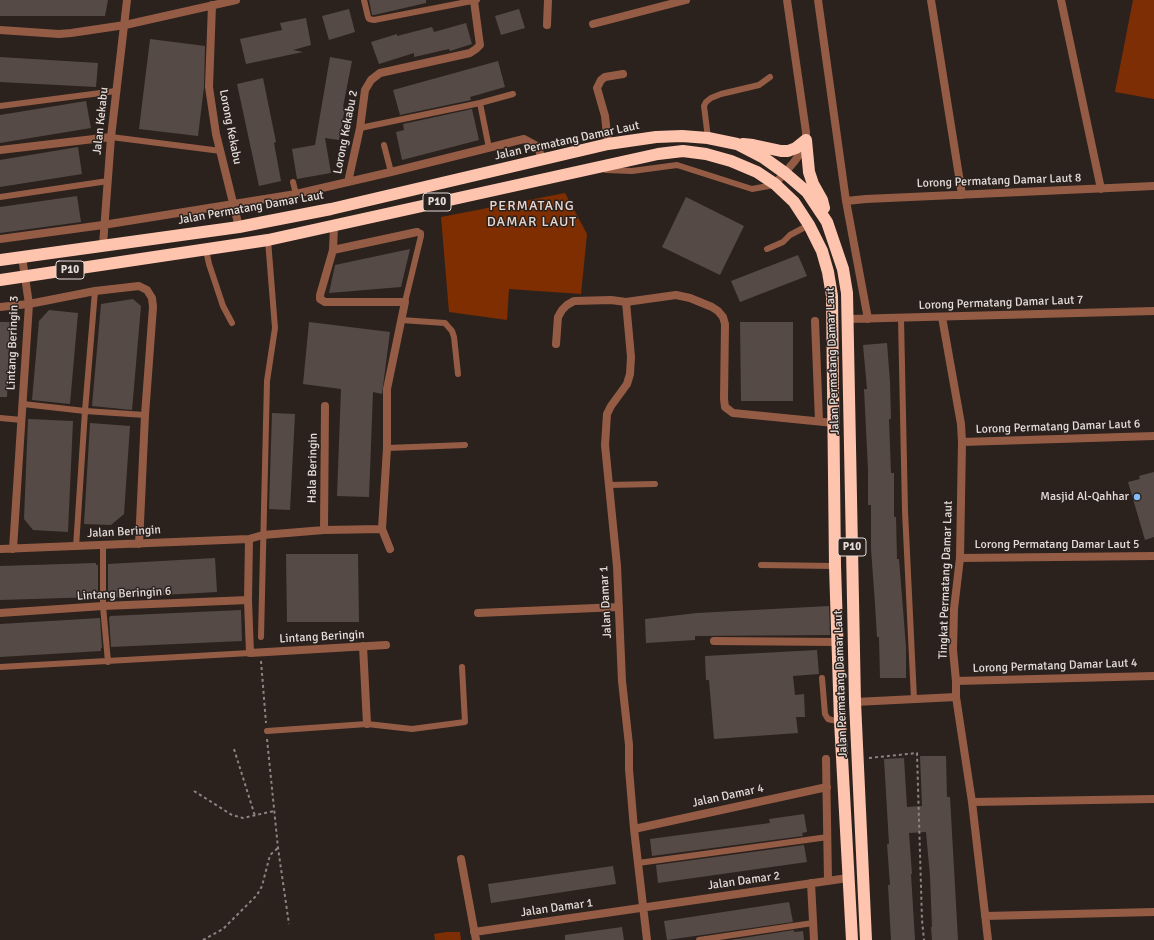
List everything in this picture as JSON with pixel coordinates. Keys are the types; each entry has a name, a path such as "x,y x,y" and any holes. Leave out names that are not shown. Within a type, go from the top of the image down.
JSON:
{"highway":[{"name":"Jalan Permatang Damar Laut","path":"0,260 239,227 331,209 608,144 675,136 708,138 737,144 764,158 785,173 807,192 827,222 843,269 846,293 848,319 855,702 866,940"},
{"path":"737,144 788,151 796,148 806,140"},
{"path":"806,140 813,184 822,200 827,222"},
{"name":"Jalan Permatang Damar Laut","path":"0,280 268,240 658,154 683,151 706,154 731,161 757,172 776,184 794,202 809,225 822,250 832,296 835,566 840,721 852,940"},
{"path":"0,253 48,246 66,250"}],"street":[{"name":"Jalan Kekabu","path":"103,245 103,225 111,137 127,0"},
{"path":"0,30 59,34 125,25 236,0"},
{"name":"Lorong Kekabu 2","path":"348,182 360,128 365,90 371,80 380,73 470,53 476,50 480,44 475,0"},
{"path":"547,25 548,0"},
{"path":"593,24 686,0"},
{"path":"776,184 797,157 806,140 788,0"},
{"path":"818,0 846,201 868,319"},
{"path":"931,0 962,195"},
{"path":"1061,0 1101,189"},
{"name":"Lorong Kekabu","path":"212,5 210,87 216,134 239,227"},
{"path":"608,144 605,116 597,88 601,80 605,77 623,74"},
{"path":"0,150 111,137"},
{"path":"0,239 103,225 296,194 524,139 535,145 539,150 542,160"},
{"name":"Lorong Permatang Damar Laut 8","path":"846,201 1154,186"},
{"path":"334,226 333,250 320,299 325,302 405,302 387,388 387,448 382,530 390,549"},
{"path":"333,250 417,232"},
{"name":"Lintang Beringin 3","path":"13,549 29,304 22,257"},
{"path":"0,307 29,304 95,291 139,286 146,290 152,298 153,307 145,415 139,544"},
{"path":"556,344 558,317 567,305 574,301 611,300 626,302 676,295 690,298 718,311 723,317 725,324 725,408 733,413 834,423"},
{"name":"Jalan Damar 1","path":"626,302 632,357 630,374 627,384 607,414 605,445 617,566 622,681 629,744 629,769 634,829 647,940"},
{"name":"Lorong Permatang Damar Laut 7","path":"848,319 1154,311"},
{"name":"Tingkat Permatang Damar Laut","path":"942,317 961,424 962,442 960,558 954,608 953,650 956,697 972,802 988,940"},
{"path":"815,321 819,421"},
{"name":"Hala Beringin","path":"324,530 325,406"},
{"name":"Lorong Permatang Damar Laut 6","path":"962,442 1154,436"},
{"name":"Jalan Beringin","path":"0,549 249,539 263,535 324,530 382,530"},
{"path":"249,539 248,600 250,653"},
{"name":"Lorong Permatang Damar Laut 5","path":"960,558 1154,556"},
{"name":"Lintang Beringin 6","path":"0,613 104,606 248,600"},
{"path":"478,613 619,607"},
{"path":"714,641 838,642"},
{"name":"Lintang Beringin","path":"250,653 386,645"},
{"path":"363,646 367,724"},
{"name":"Lorong Permatang Damar Laut 4","path":"956,681 1154,676"},
{"path":"855,702 956,697"},
{"path":"826,759 828,881"},
{"name":"Jalan Damar 4","path":"634,829 827,787"},
{"path":"972,802 1154,799"},
{"path":"461,859 475,936"},
{"name":"Jalan Damar 2","path":"643,907 848,878"},
{"path":"811,883 814,940"},
{"name":"Jalan Damar 1","path":"475,936 643,907"},
{"path":"985,916 1154,912"}],"lane":[{"path":"364,0 368,17 371,20 475,0"},
{"path":"708,138 704,106 706,102 721,94 759,86 770,77"},
{"path":"0,106 116,91"},
{"path":"360,128 480,103 513,94"},
{"path":"480,103 489,148"},
{"path":"111,137 220,151"},
{"path":"384,145 391,172"},
{"path":"582,170 632,170 677,165 752,189 776,184"},
{"path":"0,197 108,181"},
{"path":"293,182 296,194"},
{"path":"767,249 782,242 790,235 809,225"},
{"path":"405,302 421,236 421,233 417,232"},
{"path":"261,637 267,381 275,328 268,240"},
{"path":"206,250 209,264 224,306 232,323"},
{"path":"76,547 95,291"},
{"path":"901,318 904,511 914,699"},
{"path":"401,320 445,323 452,331 454,337 458,374"},
{"path":"23,404 85,412 145,415"},
{"path":"0,418 22,420"},
{"path":"387,448 465,445"},
{"path":"609,485 655,484"},
{"path":"103,545 104,606 108,662"},
{"path":"761,565 835,566"},
{"path":"0,668 250,653"},
{"path":"267,731 367,724 412,729 465,722 462,667"},
{"path":"822,678 825,714 828,719 840,721"},
{"path":"638,863 828,837"},
{"path":"699,940 813,923"}],"path":[{"path":"261,653 274,811 289,924"},
{"path":"234,749 255,816"},
{"path":"858,759 916,754 924,940"},
{"path":"194,791 232,815 243,818 274,811"},
{"path":"203,940 223,929 257,895 262,886 270,855 278,848"}],"shaded area":[{"path":"1133,0 1154,0 1154,99 1115,92"},
{"path":"565,193 587,234 581,294 509,289 507,320 449,312 441,217"},
{"path":"460,932 461,940 435,940 434,934"}],"building":[{"path":"0,0 108,0 105,16 0,16"},
{"path":"369,0 426,0 426,3 372,15"},
{"path":"349,9 355,32 329,40 322,16"},
{"path":"519,9 525,28 501,35 495,16"},
{"path":"306,18 311,45 293,50 303,52 246,64 240,39 282,30 280,23"},
{"path":"466,23 472,44 450,51 449,49 414,57 414,53 379,64 371,42 397,34 397,36 432,27 434,32"},
{"path":"150,39 205,46 204,87 198,136 139,129"},
{"path":"0,57 98,63 96,87 0,82"},
{"path":"330,57 352,61 343,107 345,108 339,140 325,138 331,173 297,179 292,149 315,145"},
{"path":"498,61 505,87 470,97 471,100 400,115 393,90"},
{"path":"263,78 276,142 274,143 281,181 259,186 237,84"},
{"path":"86,101 91,128 0,143 0,115"},
{"path":"472,109 479,140 402,160 396,132 404,130 403,124"},
{"path":"78,147 82,174 0,187 0,160"},
{"path":"77,196 81,222 0,233 0,207"},
{"path":"686,197 744,226 720,275 662,247"},
{"path":"410,249 401,287 329,293 335,265"},
{"path":"798,255 807,276 740,302 731,281"},
{"path":"133,299 141,306 132,410 92,406 101,304"},
{"path":"49,310 78,313 70,404 32,400 39,321"},
{"path":"0,322 10,322 7,397 0,397"},
{"path":"309,322 390,332 382,394 373,392 369,497 337,496 341,389 303,384"},
{"path":"740,322 793,322 793,401 741,401"},
{"path":"887,343 890,382 891,419 889,419 891,473 894,473 894,517 896,517 897,559 899,559 906,647 906,678 880,678 879,637 877,637 871,549 871,505 868,505 868,469 864,389 867,389 863,345"},
{"path":"272,413 295,414 290,510 269,509"},
{"path":"28,419 73,421 68,532 33,530 24,519"},
{"path":"90,423 130,426 124,514 111,525 84,524"},
{"path":"1154,472 1154,537 1145,540 1128,482 1140,479 1139,476"},
{"path":"286,554 358,554 359,622 287,622"},
{"path":"215,558 217,592 108,598 108,564"},
{"path":"96,563 96,565 98,565 98,597 0,600 0,566"},
{"path":"829,606 830,635 695,636 695,640 646,643 645,619 697,613"},
{"path":"241,610 242,641 111,647 110,616"},
{"path":"100,618 101,651 0,657 0,624"},
{"path":"817,650 819,674 793,676 795,695 804,694 805,717 796,717 798,733 714,739 709,680 706,680 705,656"},
{"path":"920,756 946,756 947,797 950,797 958,940 932,940 930,876 926,832 909,833 915,940 891,940 888,885 890,885 887,844 889,844 884,759 904,758 907,807 922,806"},
{"path":"804,814 807,832 802,833 803,836 652,856 650,839 770,823 769,819"},
{"path":"804,845 807,862 658,883 656,865"},
{"path":"613,866 616,884 491,903 488,884"},
{"path":"789,902 793,922 667,940 664,921"},
{"path":"622,927 624,940 565,940 565,935"},
{"path":"794,930 794,932 803,931 804,940 730,940"}],"place":[{"name":"Masjid Al-Qahhar","path":"1137,497"}],"district":[{"name":"PERMATANG DAMAR LAUT","path":"532,214"}]}
